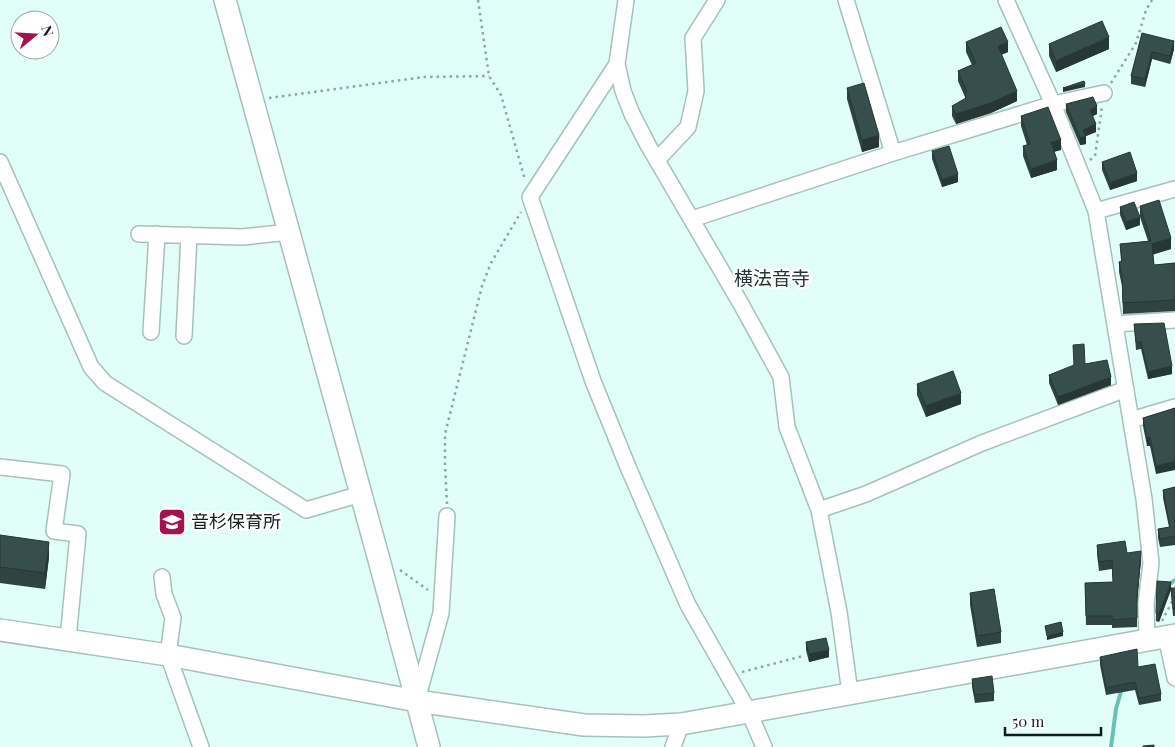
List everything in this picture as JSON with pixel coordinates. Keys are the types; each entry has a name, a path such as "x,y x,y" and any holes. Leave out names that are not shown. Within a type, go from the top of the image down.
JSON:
{"street":[{"path":"225,0 429,747"},
{"path":"626,0 617,64 623,91 632,114 781,377 787,427 819,510 839,612 850,693"},
{"path":"657,160 688,127 696,91 693,38 717,0"},
{"path":"846,0 893,154"},
{"path":"1006,0 1053,104 1096,211 1144,498 1151,563 1146,604 1163,637 1175,678"},
{"path":"617,64 530,197 593,381 628,467 688,605 750,712 764,747"},
{"path":"692,219 1053,104 1104,93"},
{"path":"0,162 92,367 105,382 306,510 361,494"},
{"path":"1096,211 1175,189"},
{"path":"138,234 243,237 288,232"},
{"path":"151,332 157,234"},
{"path":"184,336 189,235"},
{"path":"1115,324 1175,320"},
{"path":"819,510 866,494 982,444 1126,389"},
{"path":"1131,420 1175,408"},
{"path":"0,467 62,474 54,531 78,534 68,640"},
{"path":"417,701 441,613 447,516"},
{"path":"162,577 164,594 173,618 168,655 201,747"},
{"path":"0,630 168,655 417,701 584,725 644,726 681,724 1163,637"},
{"path":"673,747 681,724"}],"path":[{"path":"447,516 445,434 482,286 491,263 530,197 501,95 489,76 478,0"},
{"path":"252,100 424,77 489,76"},
{"path":"378,556 442,599"},
{"path":"1163,637 1164,619 1175,596"},
{"path":"728,675 803,656"}],"building":[{"path":"1102,21 1109,37 1056,61 1049,44"},
{"path":"1001,27 1008,42 998,46 1017,91 991,103 956,114 952,106 966,98 965,94 967,92 958,71 976,63 966,42"},
{"path":"1142,33 1174,41 1170,56 1152,52 1145,79 1131,76"},
{"path":"1084,81 1085,84 1063,88"},
{"path":"864,83 879,135 862,140 847,88"},
{"path":"1093,97 1097,106 1090,110 1096,124 1083,130 1086,136 1080,138 1066,104"},
{"path":"1048,107 1061,140 1051,142 1057,160 1031,169 1023,146 1030,144 1021,116"},
{"path":"949,146 958,174 942,180 932,151"},
{"path":"1130,152 1137,173 1110,183 1102,162"},
{"path":"1159,200 1171,238 1152,244 1154,265 1175,263 1175,300 1123,303 1122,275 1119,262 1122,261 1120,244 1151,241 1140,206"},
{"path":"1134,202 1140,217 1126,222 1120,207"},
{"path":"1164,323 1172,366 1148,372 1141,342 1136,342 1134,324"},
{"path":"1084,344 1085,364 1107,360 1111,377 1058,397 1049,375 1074,365 1073,345"},
{"path":"953,371 961,393 926,406 917,384"},
{"path":"1175,408 1175,461 1156,466 1150,437 1147,438 1143,418"},
{"path":"1175,487 1175,536 1160,539 1158,529 1170,527 1163,490"},
{"path":"0,535 49,542 45,573 0,567"},
{"path":"1125,541 1127,553 1141,551 1137,618 1112,620 1112,616 1086,616 1085,583 1113,582 1112,560 1099,562 1097,545"},
{"path":"1157,581 1171,582 1159,614 1156,613"},
{"path":"1171,588 1175,588 1175,609 1173,609"},
{"path":"994,589 1001,632 977,636 970,593"},
{"path":"1061,622 1063,632 1047,636 1045,626"},
{"path":"826,638 829,650 809,654 806,642"},
{"path":"1137,649 1138,667 1155,664 1161,694 1139,698 1135,682 1106,688 1100,657"},
{"path":"992,676 994,693 975,695 972,679"},
{"path":"1154,745 1154,747 1143,747 1143,746"}],"waterway":[{"path":"1167,586 1175,580"},
{"path":"1111,747 1116,709 1122,688"}],"place":[{"name":"音杉保育所","path":"172,522"}],"district":[{"name":"横法音寺","path":"772,278"}]}
